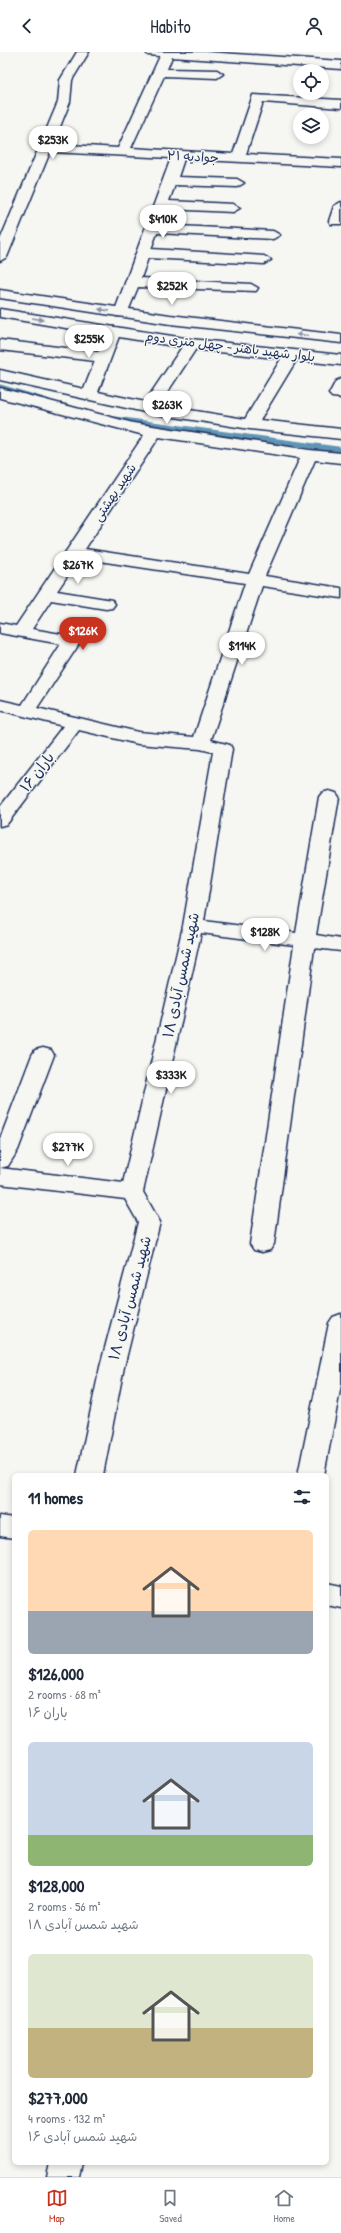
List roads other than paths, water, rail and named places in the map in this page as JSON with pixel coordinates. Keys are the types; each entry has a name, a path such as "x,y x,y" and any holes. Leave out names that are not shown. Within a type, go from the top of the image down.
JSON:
{"street":[{"path":"0,257 64,102 66,80 83,52"},
{"path":"152,52 338,65 336,52"},
{"path":"123,152 168,53"},
{"path":"159,72 216,75"},
{"path":"329,76 341,77"},
{"path":"238,158 258,98 338,100"},
{"name":"جوادیه ۲۱","path":"45,148 341,163"},
{"path":"121,312 179,155"},
{"path":"170,181 237,183"},
{"path":"161,205 233,208"},
{"path":"336,221 341,206"},
{"path":"152,230 273,235"},
{"path":"143,253 264,260"},
{"path":"133,282 251,288"},
{"name":"بلوار شهید باهنر - چهل متری دوم","path":"0,294 186,321 341,339"},
{"name":"بلوار شهید باهنر - چهل متری دوم","path":"0,312 191,344 341,360"},
{"path":"168,340 183,339 193,334 194,327 186,321"},
{"path":"239,350 228,345 226,338 233,332 248,329"},
{"path":"89,396 114,331"},
{"path":"149,408 191,344"},
{"path":"0,345 104,357"},
{"path":"250,424 292,354"},
{"path":"0,375 89,396 149,408 250,424 341,434"},
{"path":"0,393 76,415 154,432 309,455 341,458"},
{"name":"شهید بهشتی","path":"21,632 154,432"},
{"path":"0,706 138,738 201,742 255,580 309,455"},
{"path":"74,552 341,593"},
{"path":"46,594 106,604"},
{"path":"0,628 72,641 26,712"},
{"name":"باران ۱۶","path":"0,820 74,724"},
{"name":"شهید شمس آبادی ۱۸","path":"90,1473 112,1367 149,1222 132,1192 193,926 223,749 201,742"},
{"path":"262,1244 305,941 329,797"},
{"path":"193,926 341,945"},
{"path":"0,1160 7,1150 43,1055"},
{"path":"0,1176 132,1192"},
{"path":"311,1473 341,1323"},
{"path":"0,1526 12,1528"},
{"path":"329,1594 341,1597"},
{"path":"63,2177 66,2165"}],"waterway":[{"path":"0,387 47,401"},
{"path":"112,419 341,450"}]}
